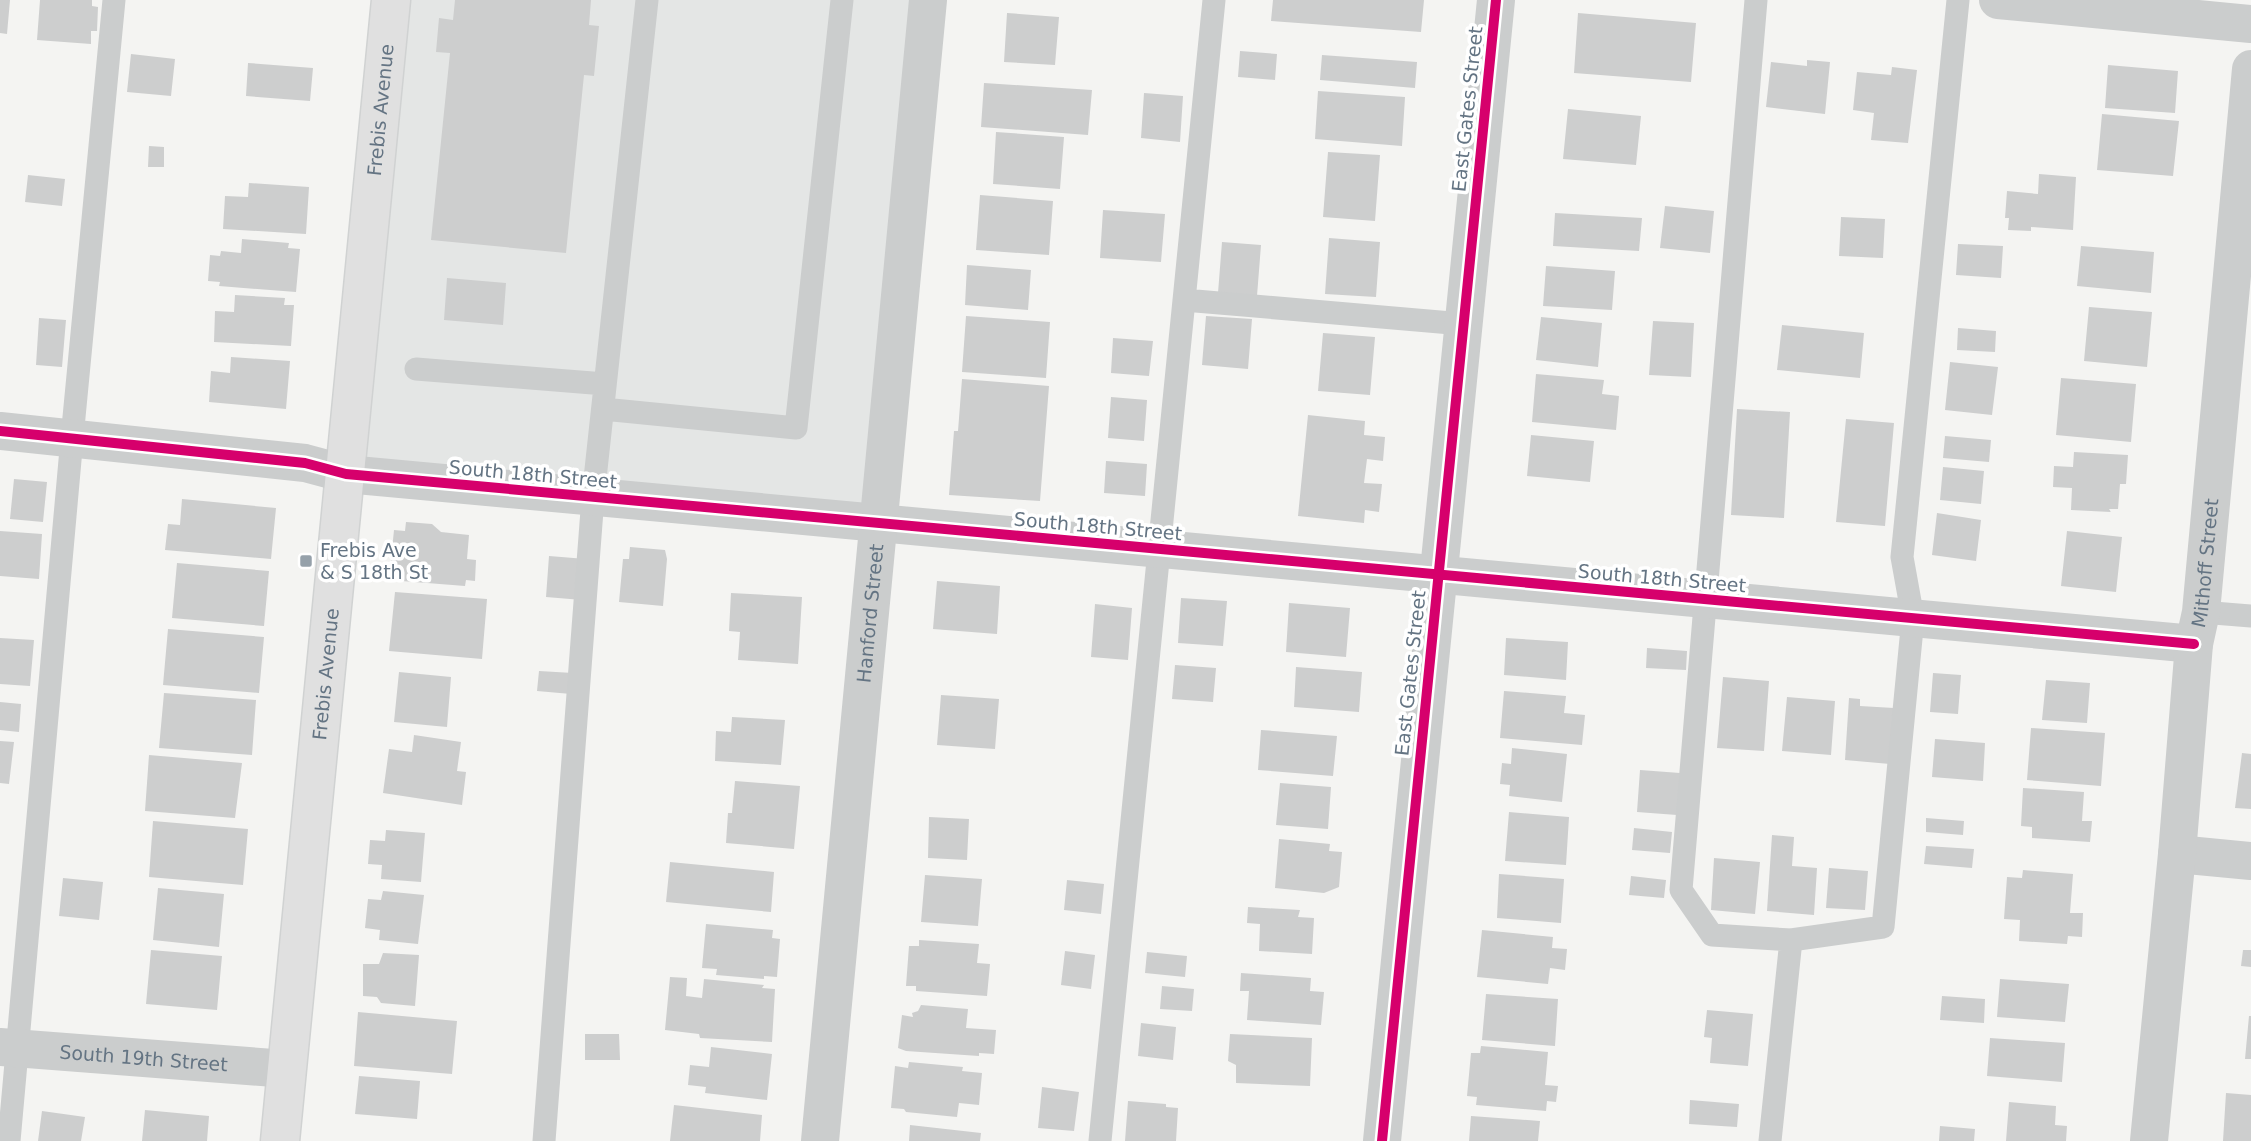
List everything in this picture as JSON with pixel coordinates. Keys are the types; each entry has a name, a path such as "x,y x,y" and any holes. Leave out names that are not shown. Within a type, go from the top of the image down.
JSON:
{"main road":[{"name":"Frebis Avenue","path":"280,1141 390,0"}],"street":[{"name":"Hanford Street","path":"820,1141 928,0"},
{"name":"East Gates Street","path":"1382,1141 1496,0"},
{"path":"1998,0 2251,24"},
{"name":"Mithoff Street","path":"2148,1141 2251,69"},
{"name":"South 18th Street","path":"0,431 305,463 346,474 1913,618 2197,628"},
{"path":"2177,854 2251,861"},
{"name":"South 19th Street","path":"9,1048 287,1069"}],"lane":[{"path":"9,1141 9,1048 114,0"},
{"path":"544,1141 593,497 647,0"},
{"path":"603,409 796,428 842,0"},
{"path":"1100,1141 1214,0"},
{"path":"1756,0 1681,890 1712,934 1791,940 1883,927 1913,618 1902,557 1958,0"},
{"path":"1184,300 1463,324"},
{"path":"416,369 605,384"},
{"path":"2197,628 2251,616"},
{"path":"1770,1141 1791,940"}],"shaded area":[{"path":"391,0 936,0 882,531 343,476"}],"building":[{"path":"0,0 10,0 7,34 0,33"},
{"path":"40,0 92,0 92,6 98,7 97,31 91,31 91,44 37,40"},
{"path":"455,0 591,0 589,25 599,26 594,76 584,75 566,253 431,240 450,53 436,52 439,18 453,20"},
{"path":"1273,0 1424,0 1421,32 1271,21"},
{"path":"1007,13 1059,17 1055,65 1004,62"},
{"path":"1578,13 1696,23 1691,82 1574,73"},
{"path":"1240,51 1277,54 1275,80 1238,77"},
{"path":"131,54 175,59 171,96 127,92"},
{"path":"1322,55 1417,62 1415,88 1320,80"},
{"path":"1807,60 1830,62 1825,114 1766,107 1771,62 1807,66"},
{"path":"248,63 313,68 310,101 246,96"},
{"path":"2108,65 2178,71 2175,113 2105,108"},
{"path":"1892,67 1917,70 1908,143 1871,140 1874,113 1853,110 1857,72 1891,75"},
{"path":"984,83 1092,90 1088,135 981,127"},
{"path":"1318,91 1405,97 1402,146 1315,139"},
{"path":"1144,93 1183,96 1180,142 1141,138"},
{"path":"1568,109 1641,116 1636,165 1563,159"},
{"path":"2102,114 2179,121 2173,176 2097,170"},
{"path":"996,132 1064,137 1060,189 993,184"},
{"path":"149,146 164,147 164,167 148,167"},
{"path":"1328,152 1380,155 1375,221 1323,217"},
{"path":"2039,174 2076,177 2073,230 2031,227 2031,231 2008,230 2009,218 2005,218 2007,191 2038,194"},
{"path":"28,175 65,179 62,206 25,202"},
{"path":"249,183 309,187 306,234 223,229 225,196 248,197"},
{"path":"980,195 1053,201 1049,255 976,250"},
{"path":"1665,206 1714,211 1710,253 1660,248"},
{"path":"1103,210 1165,214 1161,262 1100,258"},
{"path":"1555,213 1642,218 1639,251 1553,246"},
{"path":"1841,217 1885,219 1883,258 1839,256"},
{"path":"1329,238 1380,242 1376,297 1325,294"},
{"path":"242,239 289,243 288,248 300,249 296,292 219,286 220,282 208,281 210,255 220,256 221,251 241,253"},
{"path":"1222,242 1261,245 1257,296 1218,293"},
{"path":"1958,244 2003,246 2001,278 1956,275"},
{"path":"2081,246 2154,252 2151,293 2077,286"},
{"path":"967,265 1031,270 1028,310 965,305"},
{"path":"1546,266 1615,271 1612,310 1543,306"},
{"path":"447,278 506,283 503,325 444,320"},
{"path":"235,295 285,298 284,305 294,305 291,346 214,342 215,311 234,312"},
{"path":"2089,307 2152,312 2147,367 2084,361"},
{"path":"966,316 1050,322 1046,378 962,372"},
{"path":"1206,316 1252,319 1248,369 1202,365"},
{"path":"1541,317 1602,323 1598,367 1536,360"},
{"path":"39,318 66,320 62,367 36,365"},
{"path":"1653,321 1694,323 1691,377 1649,375"},
{"path":"1782,325 1864,333 1860,378 1777,370"},
{"path":"1958,328 1996,331 1995,352 1957,350"},
{"path":"1323,333 1375,337 1370,395 1318,391"},
{"path":"1113,338 1153,341 1149,376 1111,373"},
{"path":"231,357 290,361 286,409 209,402 211,371 230,373"},
{"path":"1950,362 1998,367 1992,415 1945,410"},
{"path":"1536,374 1604,380 1602,394 1619,396 1616,430 1532,422"},
{"path":"2061,378 2136,384 2131,442 2056,435"},
{"path":"962,379 1049,386 1040,501 949,495 954,431 958,431"},
{"path":"1111,397 1147,400 1144,441 1108,438"},
{"path":"1737,409 1790,412 1784,518 1731,515"},
{"path":"1308,415 1365,421 1364,435 1385,437 1383,461 1367,459 1364,483 1382,484 1379,512 1365,510 1364,523 1298,516"},
{"path":"1846,419 1894,423 1885,526 1836,522"},
{"path":"1531,435 1594,441 1590,482 1527,476"},
{"path":"1945,436 1991,440 1989,462 1943,458"},
{"path":"2074,452 2128,455 2126,484 2120,484 2118,509 2109,509 2111,512 2071,510 2072,488 2053,487 2054,466 2073,467"},
{"path":"1106,461 1147,464 1145,496 1104,493"},
{"path":"1943,467 1984,471 1981,504 1940,500"},
{"path":"14,479 47,482 43,522 10,519"},
{"path":"182,499 276,508 271,559 165,550 168,524 180,525"},
{"path":"1937,513 1981,520 1976,561 1932,555"},
{"path":"406,522 432,524 441,532 469,535 467,559 476,560 475,581 466,580 465,586 389,580 394,530 405,531"},
{"path":"0,531 42,534 39,579 0,576"},
{"path":"2067,531 2122,537 2116,592 2061,586"},
{"path":"630,547 665,550 667,559 663,606 619,602 623,559 629,559"},
{"path":"549,556 586,559 582,600 546,597"},
{"path":"177,563 269,571 264,626 172,618"},
{"path":"937,581 1000,586 997,634 933,629"},
{"path":"395,592 487,599 482,659 389,651"},
{"path":"731,593 802,597 798,664 738,660 740,632 729,631"},
{"path":"1181,598 1227,601 1223,646 1178,643"},
{"path":"1289,603 1350,608 1346,657 1286,652"},
{"path":"1095,604 1132,608 1128,660 1091,657"},
{"path":"168,629 264,637 259,693 163,685"},
{"path":"0,638 34,640 30,686 0,684"},
{"path":"1506,638 1568,642 1566,680 1504,675"},
{"path":"1647,648 1687,651 1686,670 1646,668"},
{"path":"1175,665 1216,668 1213,702 1172,699"},
{"path":"1296,667 1362,672 1359,712 1294,707"},
{"path":"539,671 573,673 571,694 537,691"},
{"path":"399,672 451,677 447,727 394,722"},
{"path":"1933,673 1961,675 1958,714 1930,712"},
{"path":"1723,677 1769,681 1764,751 1717,748"},
{"path":"2046,680 2090,683 2087,723 2042,720"},
{"path":"1504,691 1566,696 1564,713 1585,715 1582,745 1500,738"},
{"path":"164,693 256,700 252,755 159,748"},
{"path":"941,695 999,699 995,749 937,745"},
{"path":"1787,697 1835,701 1831,755 1782,751"},
{"path":"1849,698 1860,699 1860,706 1894,708 1890,764 1845,760"},
{"path":"0,702 21,704 19,732 0,730"},
{"path":"732,717 785,720 781,765 715,761 716,731 731,732"},
{"path":"2031,728 2105,733 2101,786 2027,780"},
{"path":"1261,730 1337,736 1333,776 1258,770"},
{"path":"414,735 461,742 457,771 466,772 462,805 383,793 389,749 412,752"},
{"path":"1935,739 1985,743 1983,781 1932,777"},
{"path":"0,741 14,742 9,784 0,783"},
{"path":"1512,748 1567,754 1562,802 1509,796 1510,785 1500,784 1502,763 1511,764"},
{"path":"2242,753 2251,754 2251,809 2235,808"},
{"path":"149,755 242,763 235,818 145,811"},
{"path":"1640,770 1680,773 1677,815 1637,812"},
{"path":"735,781 800,786 794,849 726,843 728,813 732,813"},
{"path":"1280,783 1331,787 1328,829 1276,825"},
{"path":"2023,788 2084,792 2082,821 2092,821 2090,842 2032,838 2032,827 2021,826"},
{"path":"1509,812 1569,817 1566,865 1505,861"},
{"path":"929,817 969,819 967,860 928,858"},
{"path":"1926,818 1964,821 1963,835 1926,832"},
{"path":"153,821 248,829 243,885 149,877"},
{"path":"1634,828 1672,832 1670,853 1632,850"},
{"path":"386,830 425,833 421,882 381,879 382,865 368,864 370,840 385,841"},
{"path":"1772,835 1794,837 1792,866 1817,868 1814,915 1767,911"},
{"path":"1279,839 1330,844 1329,851 1342,852 1339,887 1324,893 1275,888"},
{"path":"1926,846 1974,849 1972,868 1924,864"},
{"path":"1714,858 1760,862 1755,914 1711,910"},
{"path":"670,862 774,872 771,912 666,902"},
{"path":"1829,868 1868,871 1865,910 1826,908"},
{"path":"2023,870 2073,874 2070,913 2083,913 2082,937 2068,936 2067,944 2019,941 2020,920 2004,919 2007,877 2022,878"},
{"path":"1499,874 1564,879 1561,923 1497,918"},
{"path":"925,875 982,879 978,926 921,922"},
{"path":"1631,876 1666,880 1664,898 1629,895"},
{"path":"63,878 103,882 99,920 59,916"},
{"path":"1067,880 1104,884 1101,914 1064,910"},
{"path":"158,888 224,894 219,947 153,940"},
{"path":"383,891 424,895 418,944 379,940 380,930 365,928 368,899 381,900"},
{"path":"1248,907 1300,910 1298,917 1314,918 1312,954 1259,951 1260,924 1247,923"},
{"path":"706,924 773,930 772,938 780,939 777,977 764,976 764,979 716,975 717,969 702,968"},
{"path":"1482,930 1553,937 1552,948 1567,949 1565,970 1550,968 1548,984 1477,977"},
{"path":"919,940 979,944 977,963 990,964 987,996 916,991 916,986 906,986 909,946 919,946"},
{"path":"151,950 222,956 217,1010 146,1004"},
{"path":"2243,950 2251,950 2251,967 2241,966"},
{"path":"1065,951 1095,955 1091,989 1061,985"},
{"path":"1147,952 1187,956 1185,977 1145,973"},
{"path":"383,953 419,955 415,1006 381,1003 377,997 363,996 363,964 379,964"},
{"path":"1241,973 1311,978 1310,991 1324,992 1321,1025 1247,1020 1249,991 1240,991"},
{"path":"670,977 687,978 686,996 702,998 704,979 764,985 762,988 775,989 772,1042 700,1038 699,1034 665,1030"},
{"path":"2000,979 2069,984 2065,1022 1997,1017"},
{"path":"1162,986 1194,989 1192,1011 1160,1009"},
{"path":"1486,994 1558,999 1555,1046 1482,1040"},
{"path":"1942,996 1985,999 1984,1023 1940,1020"},
{"path":"921,1005 968,1009 966,1028 996,1030 994,1054 979,1053 979,1056 906,1051 898,1048 902,1015 913,1017 912,1013 918,1011"},
{"path":"1707,1010 1753,1014 1748,1066 1710,1063 1712,1038 1704,1037"},
{"path":"358,1012 457,1021 452,1074 354,1066"},
{"path":"2249,1016 2251,1059 2245,1059"},
{"path":"1141,1023 1176,1027 1173,1060 1138,1056"},
{"path":"585,1034 619,1034 620,1060 585,1060"},
{"path":"1230,1034 1312,1038 1310,1086 1236,1083 1236,1065 1228,1061"},
{"path":"1990,1038 2065,1043 2062,1082 1987,1076"},
{"path":"1481,1046 1548,1052 1545,1085 1558,1086 1556,1102 1547,1101 1546,1111 1476,1105 1477,1097 1467,1096 1471,1053 1480,1053"},
{"path":"711,1047 772,1054 767,1100 705,1093 706,1087 688,1085 690,1065 709,1067"},
{"path":"909,1062 963,1067 962,1071 982,1073 979,1105 959,1103 957,1117 891,1108 895,1066 908,1068"},
{"path":"359,1076 420,1081 417,1119 355,1114"},
{"path":"1042,1087 1079,1092 1074,1131 1038,1128"},
{"path":"2226,1093 2251,1095 2251,1141 2223,1141"},
{"path":"1690,1100 1739,1104 1737,1127 1689,1124"},
{"path":"1128,1101 1166,1104 1166,1107 1178,1108 1176,1141 1125,1141"},
{"path":"2009,1102 2056,1106 2055,1125 2067,1126 2066,1141 2006,1141"},
{"path":"674,1105 762,1115 760,1141 670,1141"},
{"path":"145,1110 209,1116 207,1141 142,1141"},
{"path":"42,1111 85,1117 81,1141 38,1141"},
{"path":"1471,1116 1540,1121 1538,1141 1469,1141"},
{"path":"910,1125 981,1133 980,1141 909,1141"},
{"path":"1940,1126 1975,1129 1974,1141 1939,1141"}],"cycle path":[{"path":"1382,1141 1496,0"},
{"path":"0,431 305,463 346,474 2194,644"}],"place":[{"name":"Frebis Ave & S 18th St","path":"306,561"}]}
